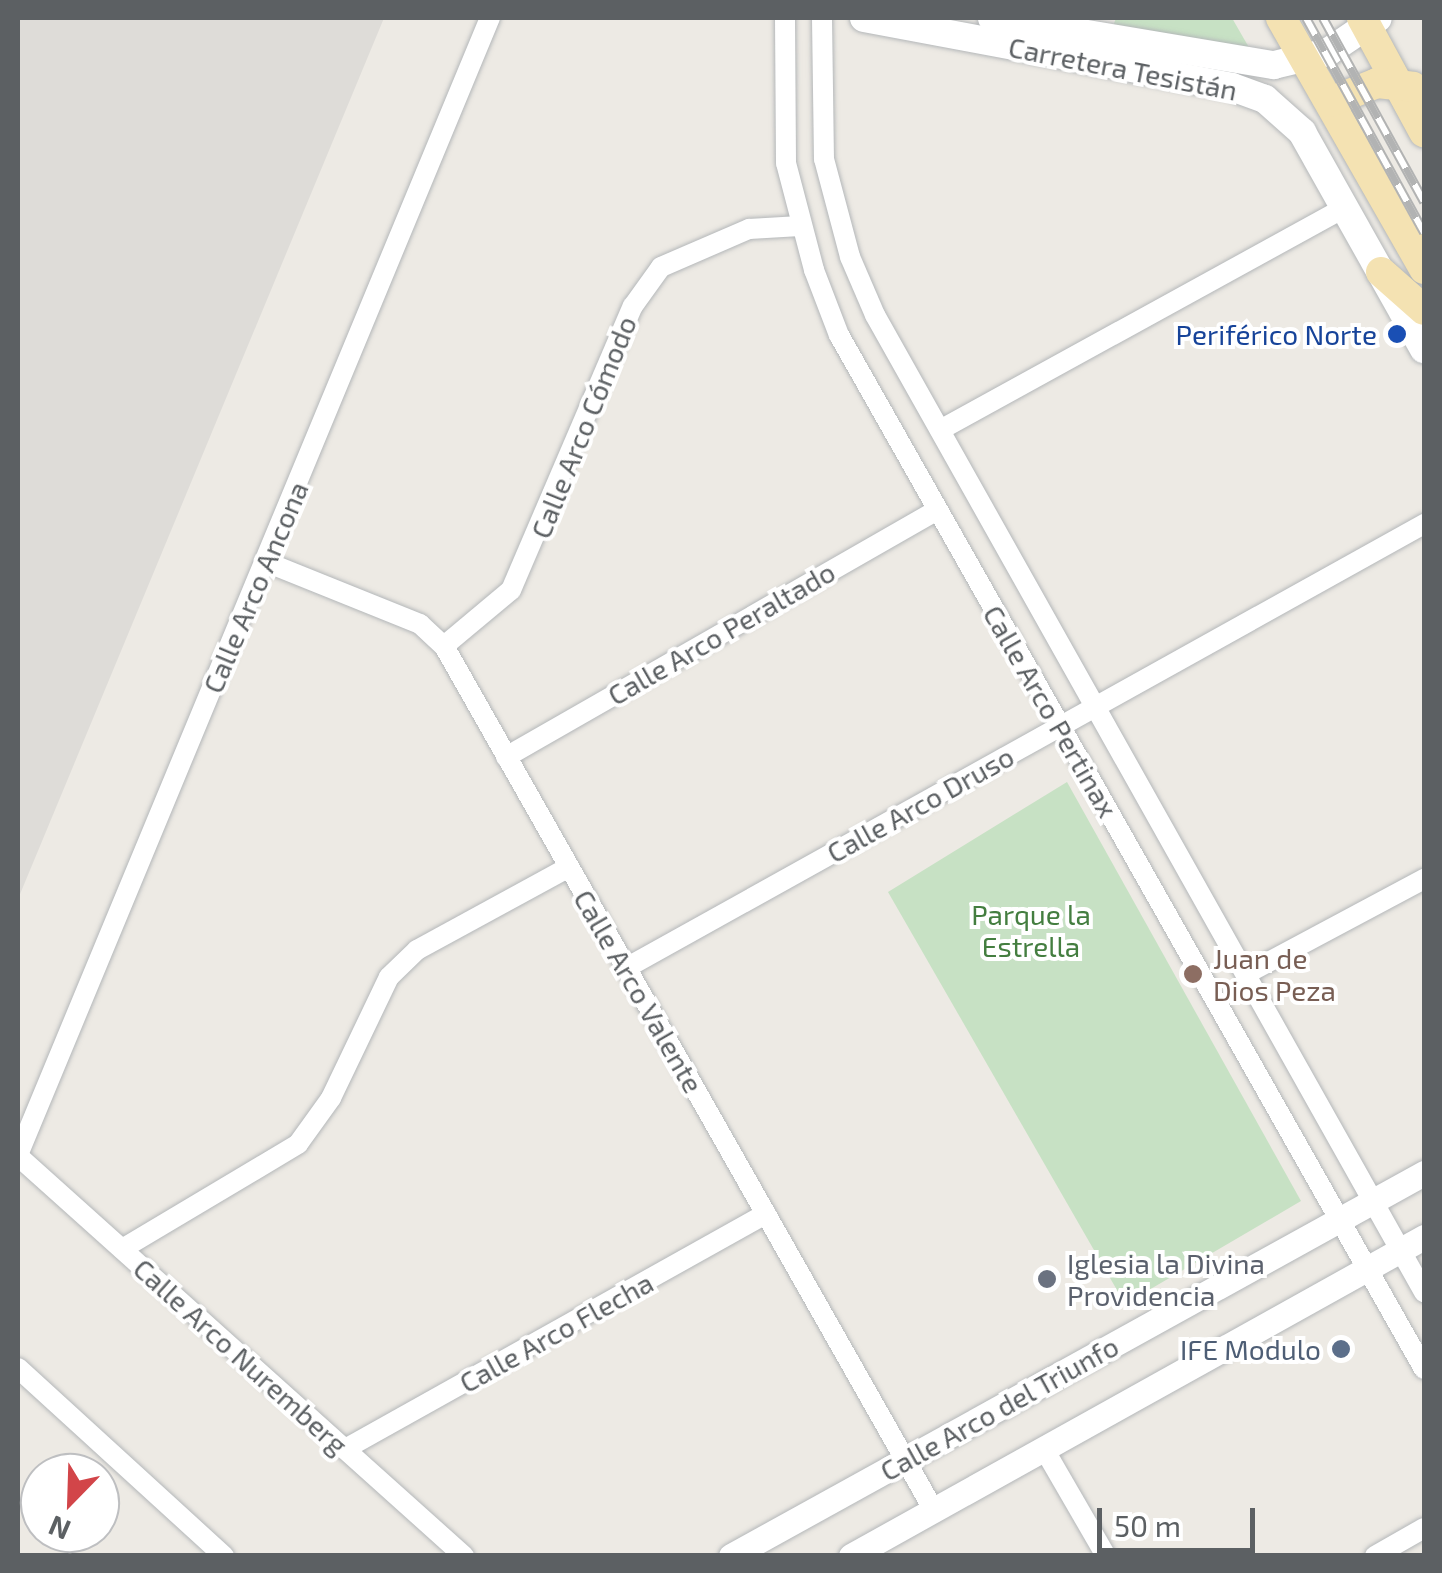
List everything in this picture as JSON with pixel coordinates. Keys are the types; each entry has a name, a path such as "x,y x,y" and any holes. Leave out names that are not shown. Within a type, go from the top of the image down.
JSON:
{"main road":[{"name":"Carretera Tesistán","path":"864,18 1232,87 1265,99 1302,132 1424,349"},
{"path":"992,18 1274,65 1305,59 1369,21 1424,132"},
{"path":"1280,18 1424,269"},
{"path":"1330,102 1395,80 1424,92"},
{"path":"1381,272 1424,310"}],"street":[{"name":"Calle Arco Ancona","path":"18,1155 490,18"},
{"name":"Calle Arco Pertinax","path":"785,18 785,144 800,226 839,335 1424,1370"},
{"name":"Calle Arco Pertinax","path":"822,18 823,141 834,207 876,315 1424,1292"},
{"path":"940,430 1345,207"},
{"name":"Calle Arco Cómodo","path":"444,646 511,590 633,306 661,266 749,230 800,226"},
{"name":"Calle Arco Peraltado","path":"506,757 936,510"},
{"name":"Calle Arco Druso","path":"626,968 1424,524"},
{"name":"Calle Arco Valente","path":"266,562 420,624 444,646 934,1509"},
{"path":"122,1249 298,1144 331,1098 389,977 417,950 569,867"},
{"path":"1246,974 1424,879"},
{"name":"Calle Arco Nuremberg","path":"18,1155 464,1556"},
{"name":"Calle Arco del Triunfo","path":"731,1556 1424,1172"},
{"name":"Calle Arco Flecha","path":"345,1449 766,1214"},
{"name":"Calle Arco del Triunfo","path":"851,1556 1424,1237"},
{"path":"18,1368 224,1556"},
{"path":"1044,1449 1106,1556"},
{"path":"1375,1556 1424,1528"}],"shaded area":[{"path":"18,18 384,18 18,899"}],"green space":[{"path":"1116,18 1232,18 1251,51 1113,26"},
{"name":"Parque la Estrella","path":"1067,782 1301,1201 1125,1304 888,892"}],"railway":[{"path":"1306,18 1424,233"},
{"path":"1323,18 1424,202"}],"place":[{"name":"Periférico Norte","path":"1397,334"},
{"name":"Juan de Dios Peza","path":"1193,974"},
{"name":"Iglesia la Divina Providencia","path":"1047,1279"},
{"name":"IFE Modulo","path":"1341,1349"}]}
